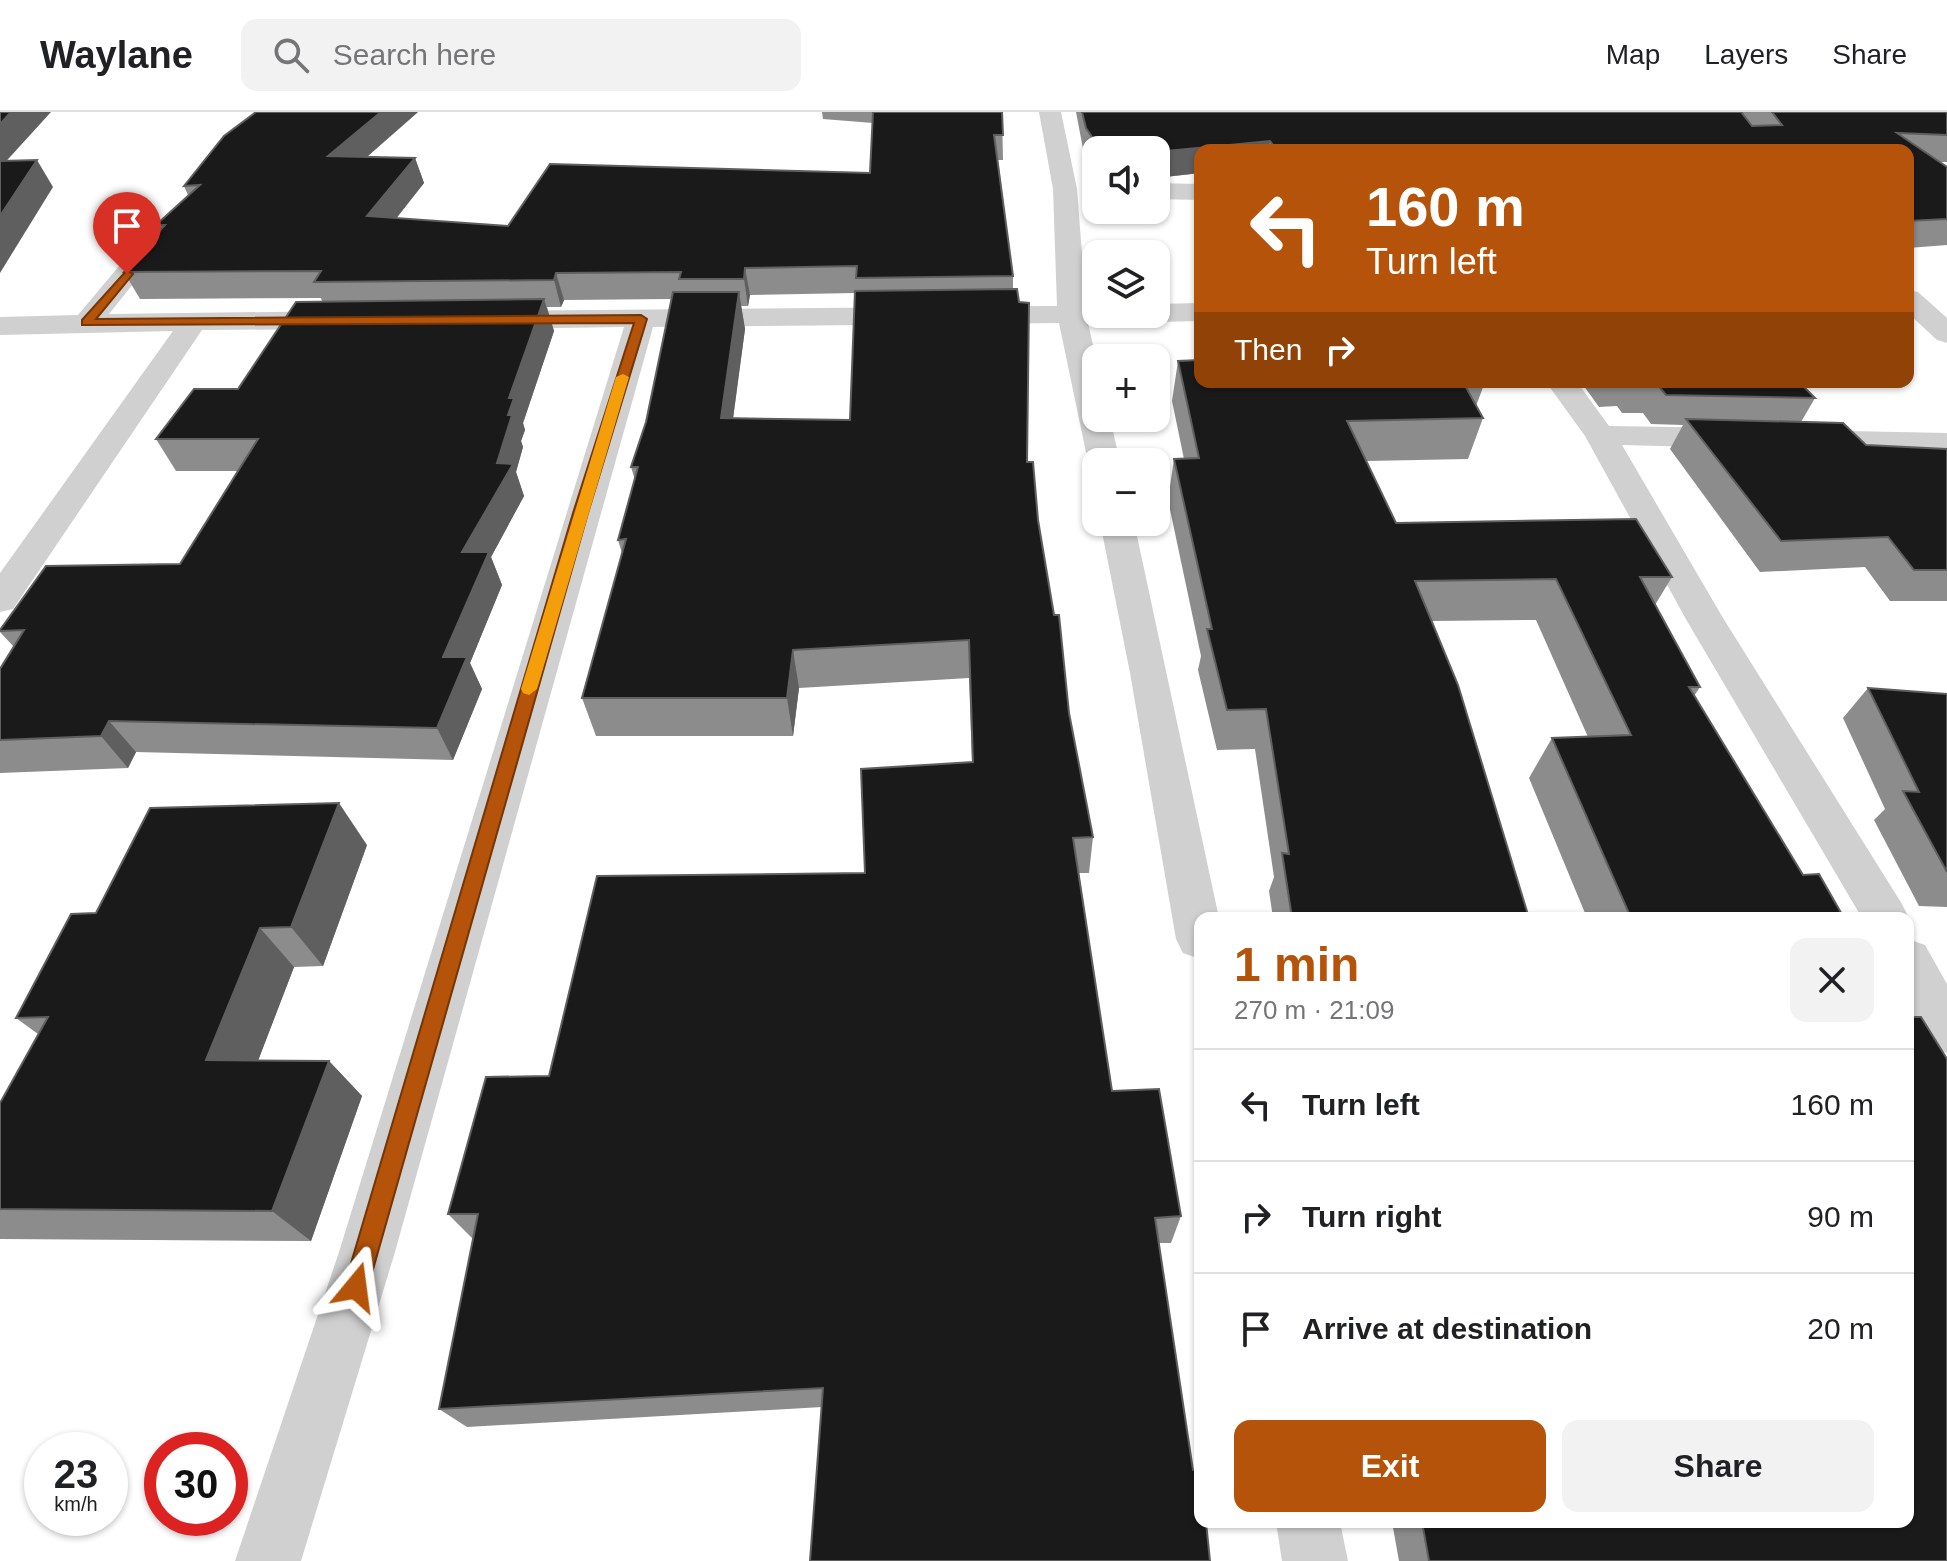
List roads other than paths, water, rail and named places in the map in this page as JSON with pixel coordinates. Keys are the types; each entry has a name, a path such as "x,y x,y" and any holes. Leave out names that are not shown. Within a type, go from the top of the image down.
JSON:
{"street":[{"path":"1050,112 1082,290"},
{"path":"1065,189 1082,189"},
{"path":"1170,191 1194,192"},
{"path":"86,323 178,213"},
{"path":"1914,304 1947,334"},
{"path":"1170,313 1194,312"},
{"path":"465,320 1082,314"},
{"path":"268,1561 330,1378 549,620 641,319"},
{"path":"0,326 369,320"},
{"path":"0,600 194,321"},
{"path":"1088,328 1102,448"},
{"path":"1565,388 1600,435 1706,621 1882,912"},
{"path":"1600,435 1947,443"},
{"path":"1120,536 1150,673 1195,912"},
{"path":"1914,970 1947,1031"},
{"path":"1309,1528 1315,1561"}]}
